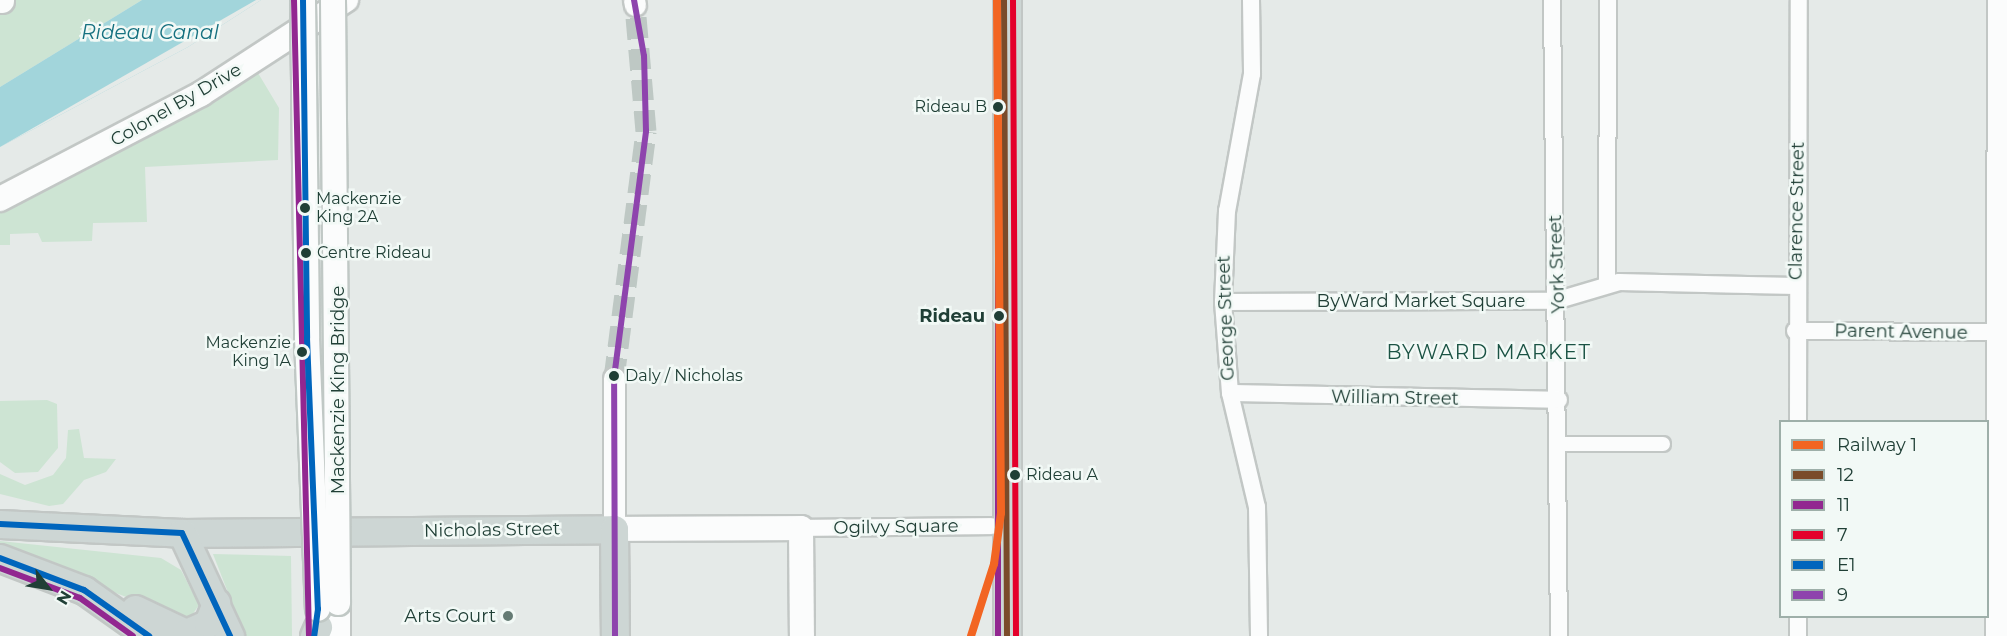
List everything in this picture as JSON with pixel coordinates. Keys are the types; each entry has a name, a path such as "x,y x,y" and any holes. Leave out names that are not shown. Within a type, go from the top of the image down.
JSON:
{"main road":[{"name":"Mackenzie King Bridge","path":"303,0 307,338 324,625"},
{"name":"Colonel By Drive","path":"0,184 198,83 324,0"},
{"name":"Mackenzie King Bridge","path":"324,625 333,0"},
{"name":"Colonel By Drive","path":"0,199 201,94 346,0"},
{"path":"1998,636 2002,332 2000,0"},
{"path":"1005,4 1007,636"},
{"name":"Nicholas Street","path":"0,524 182,534 801,528"},
{"path":"801,528 802,636"},
{"path":"614,529 615,636"},
{"path":"182,534 230,636"},
{"path":"0,558 186,633 208,623 216,603"},
{"path":"84,590 149,636"}],"street":[{"path":"0,8 2,0"},
{"name":"George Street","path":"1251,0 1252,74 1227,211 1223,302 1230,393 1257,507 1259,636"},
{"name":"York Street","path":"1552,0 1555,301 1560,444 1559,636"},
{"path":"1607,285 1608,0"},
{"name":"Clarence Street","path":"1798,420 1795,331 1799,0"},
{"name":"ByWard Market Square","path":"1223,302 1555,301 1607,285 1796,286"},
{"name":"Parent Avenue","path":"1795,331 2002,332"},
{"path":"614,378 614,529"},
{"name":"William Street","path":"1230,393 1559,400"},
{"path":"1560,444 1664,444"},
{"name":"Ogilvy Square","path":"801,528 991,525"},
{"path":"1798,618 1798,636"}],"green space":[{"path":"0,0 142,0 0,87"},
{"path":"258,73 279,108 278,160 145,167 147,222 93,223 92,241 42,242 38,233 10,234 10,245 0,245 0,212"},
{"path":"47,400 57,404 58,448 38,472 15,473 0,462 0,401"},
{"path":"79,429 84,458 116,459 106,472 84,480 63,504 49,506 0,494 0,474 25,485 53,475 66,458 68,430"},
{"path":"0,541 161,558 181,570 199,605 188,621 0,548"},
{"path":"213,554 291,556 292,636 245,636"}],"water":[{"name":"Rideau Canal","path":"142,0 261,0 188,47 0,147 0,87"}],"pier":[{"path":"256,0 261,0 188,47 0,147"}],"tunnel":[{"path":"614,378 646,131 635,5"}],"rail line":[{"name":"1","path":"971,636 994,564 1001,513 997,0"}],"transit line":[{"name":"11","path":"294,0 309,636"},
{"name":"E1","path":"303,0 307,338 318,609 314,636"},
{"name":"9","path":"615,636 614,378 646,131 644,56 634,0"},
{"name":"11","path":"998,0 998,636"},
{"name":"12","path":"1004,0 1007,636"},
{"name":"7","path":"1013,0 1016,636"},
{"name":"E1","path":"0,524 182,533 230,636"},
{"name":"E1","path":"0,558 84,590 149,636"},
{"name":"11","path":"0,568 80,598 133,636"}],"place":[{"name":"Rideau B","path":"998,107"},
{"name":"Mackenzie King 2A","path":"305,208"},
{"name":"Centre Rideau","path":"306,253"},
{"name":"Rideau","path":"999,316"},
{"name":"Mackenzie King 1A","path":"302,352"},
{"name":"Daly / Nicholas","path":"614,376"},
{"name":"Rideau A","path":"1015,475"},
{"name":"Arts Court","path":"508,616"}],"district":[{"name":"BYWARD MARKET","path":"1489,352"}]}
